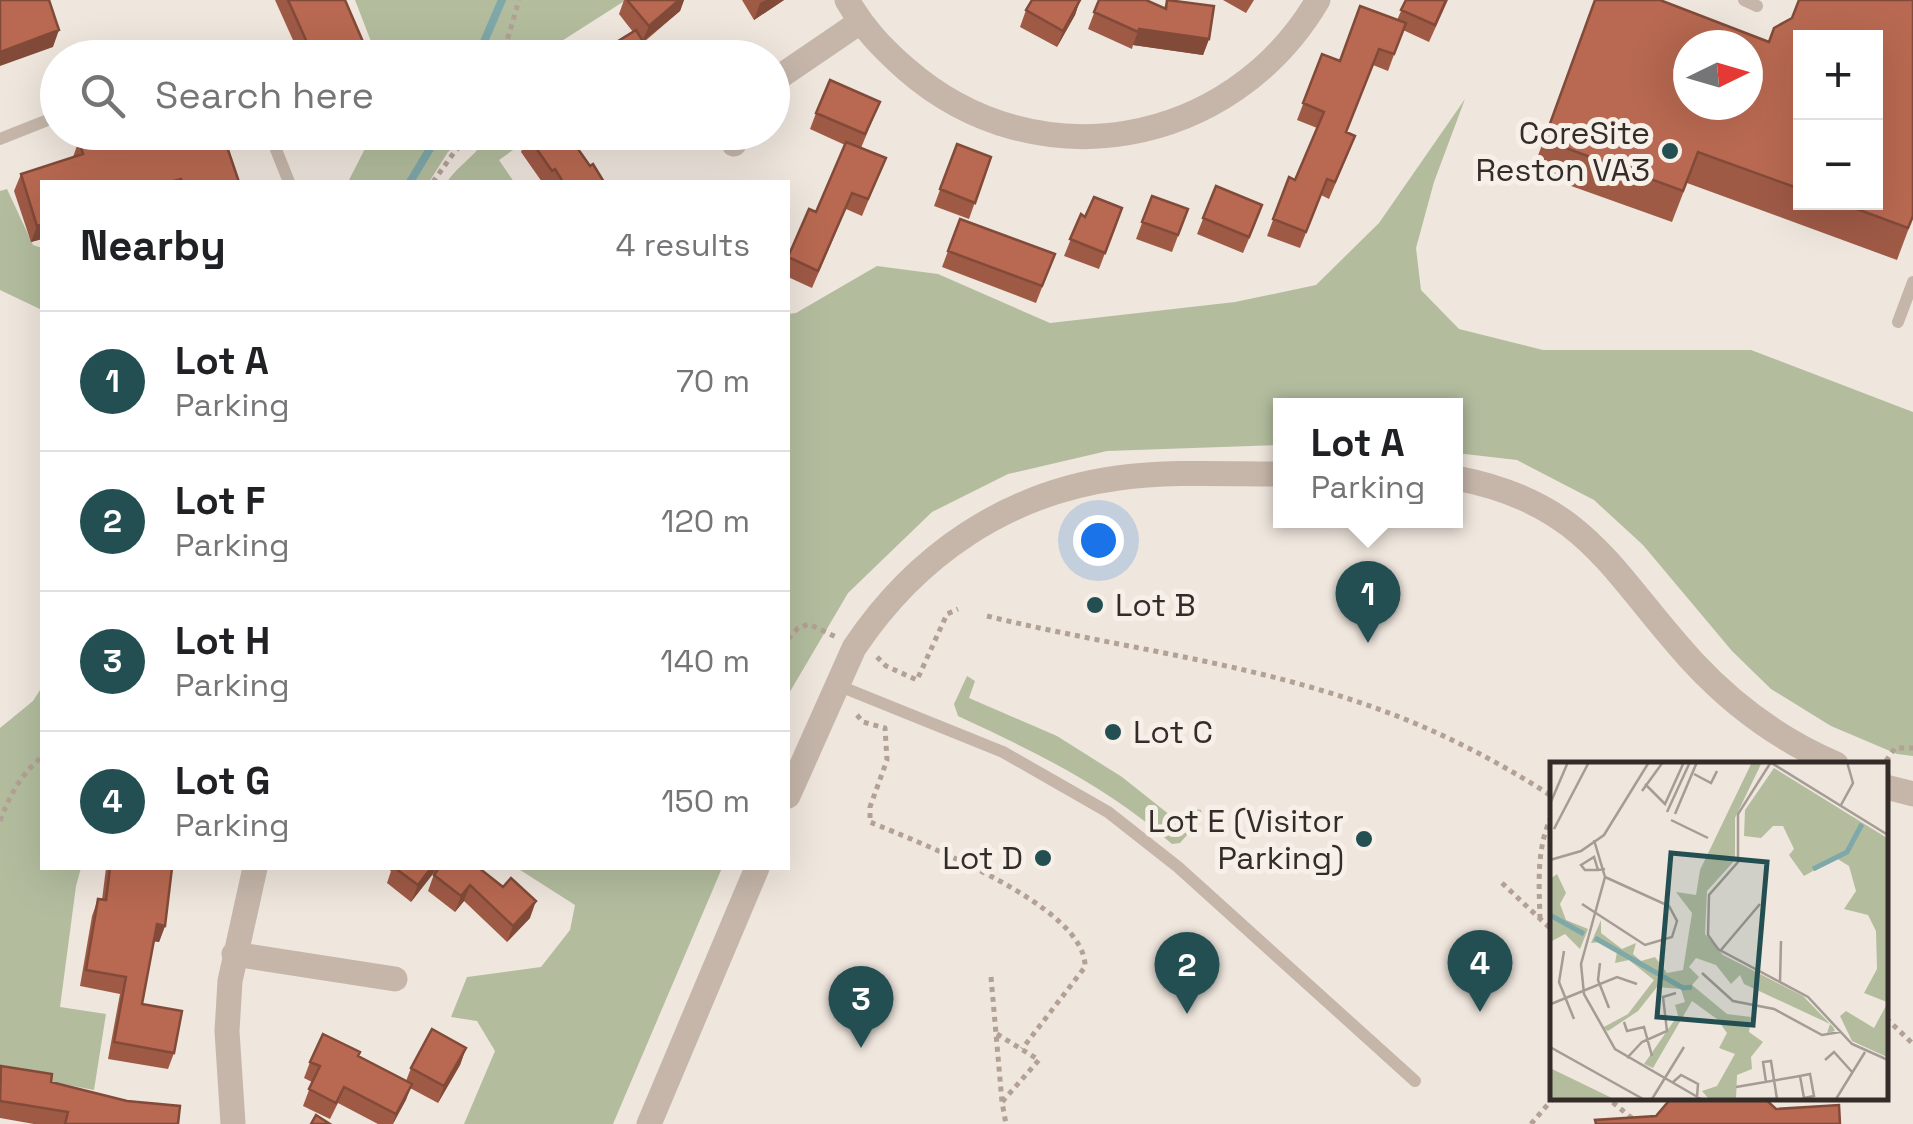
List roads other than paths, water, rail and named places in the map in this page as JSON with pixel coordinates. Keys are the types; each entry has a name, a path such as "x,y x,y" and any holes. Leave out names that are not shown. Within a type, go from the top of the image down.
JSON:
{"street":[{"path":"790,66 854,11 874,40 918,80 970,114 1032,133 1102,137 1160,126 1235,90 1285,48 1318,0"},
{"path":"790,791 836,684 865,652 893,596 931,559 974,528 1026,502 1072,487 1121,478 1273,474"},
{"path":"1463,480 1532,502 1571,526 1605,555 1689,658 1721,690 1772,730 1832,762"},
{"path":"1888,788 1913,794"},
{"path":"234,1124 227,1019 234,954 255,870"},
{"path":"649,1124 756,870"},
{"path":"234,954 394,979"}],"lane":[{"path":"0,139 40,123"},
{"path":"275,150 287,180"},
{"path":"1898,322 1913,282"},
{"path":"836,684 1003,752 1108,812 1178,868 1415,1080"}],"waterway":[{"path":"485,40 502,0"},
{"path":"411,180 429,150"}],"place":[{"name":"CoreSite Reston VA3","path":"1670,151"},
{"name":"Lot B","path":"1095,605"},
{"name":"Lot A","path":"1368,643"},
{"name":"Lot C","path":"1113,732"},
{"name":"Lot E (Visitor Parking)","path":"1364,839"},
{"name":"Lot D","path":"1043,858"},
{"name":"Lot G","path":"1480,1012"},
{"name":"Lot F","path":"1187,1014"},
{"name":"Lot H","path":"861,1048"}]}
